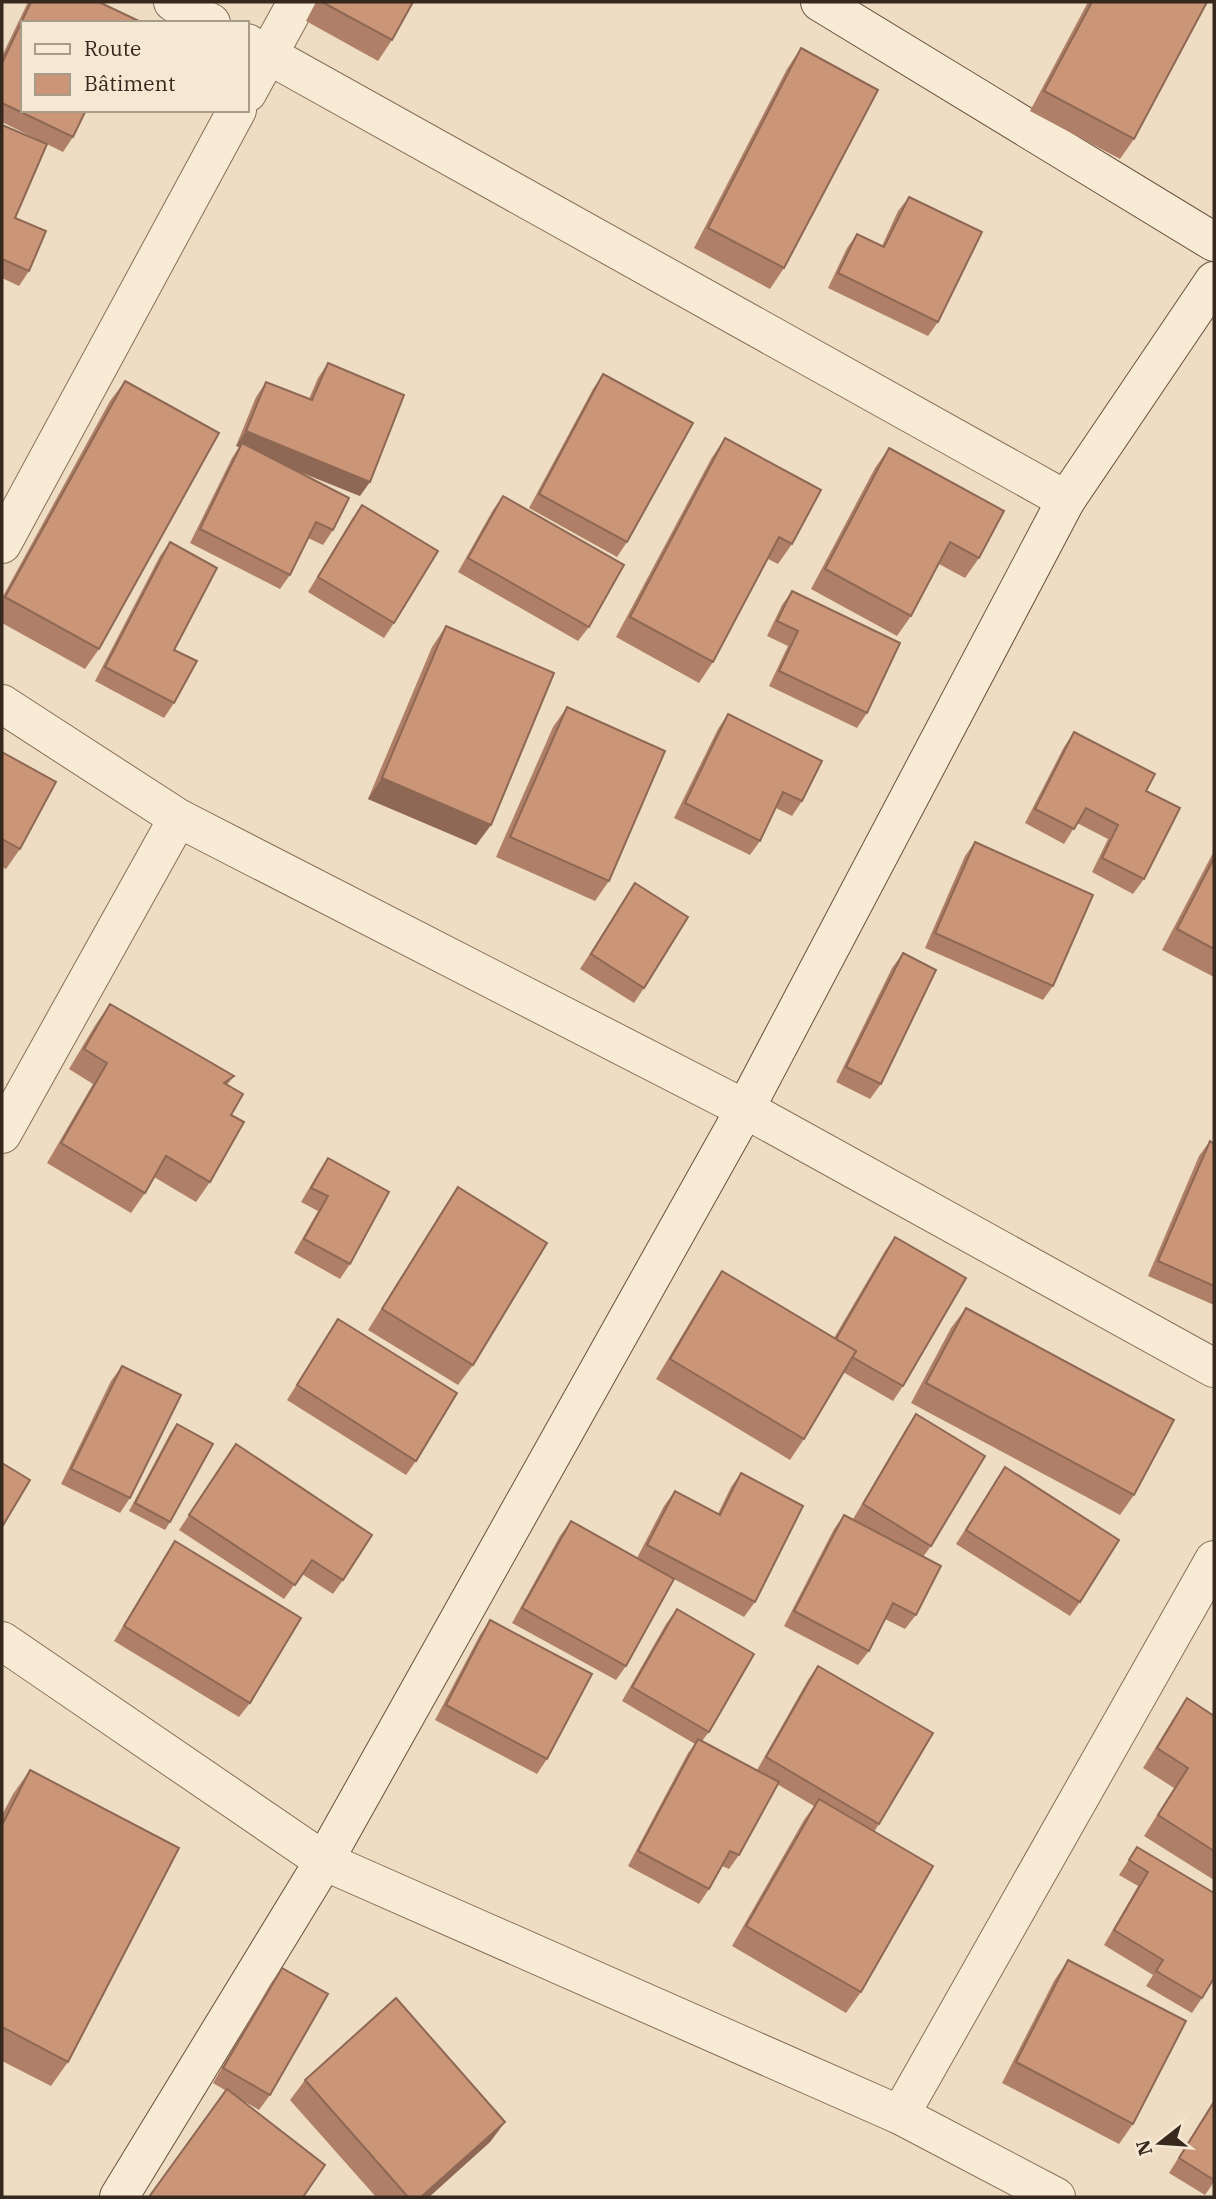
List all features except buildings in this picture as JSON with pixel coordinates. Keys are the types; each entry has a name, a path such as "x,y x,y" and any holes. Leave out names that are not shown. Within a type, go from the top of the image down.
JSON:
{"street":[{"path":"173,2 207,21"},
{"path":"248,88 257,48 297,2"},
{"path":"820,2 1214,242"},
{"path":"257,48 1066,500"},
{"path":"2,544 236,112"},
{"path":"119,2197 324,1861 745,1109 1066,500 1214,281"},
{"path":"2,704 178,818 745,1109 1214,1368"},
{"path":"2,1133 178,818"},
{"path":"900,2115 1214,1560"},
{"path":"2,1641 324,1861 900,2115 1056,2197"}]}
